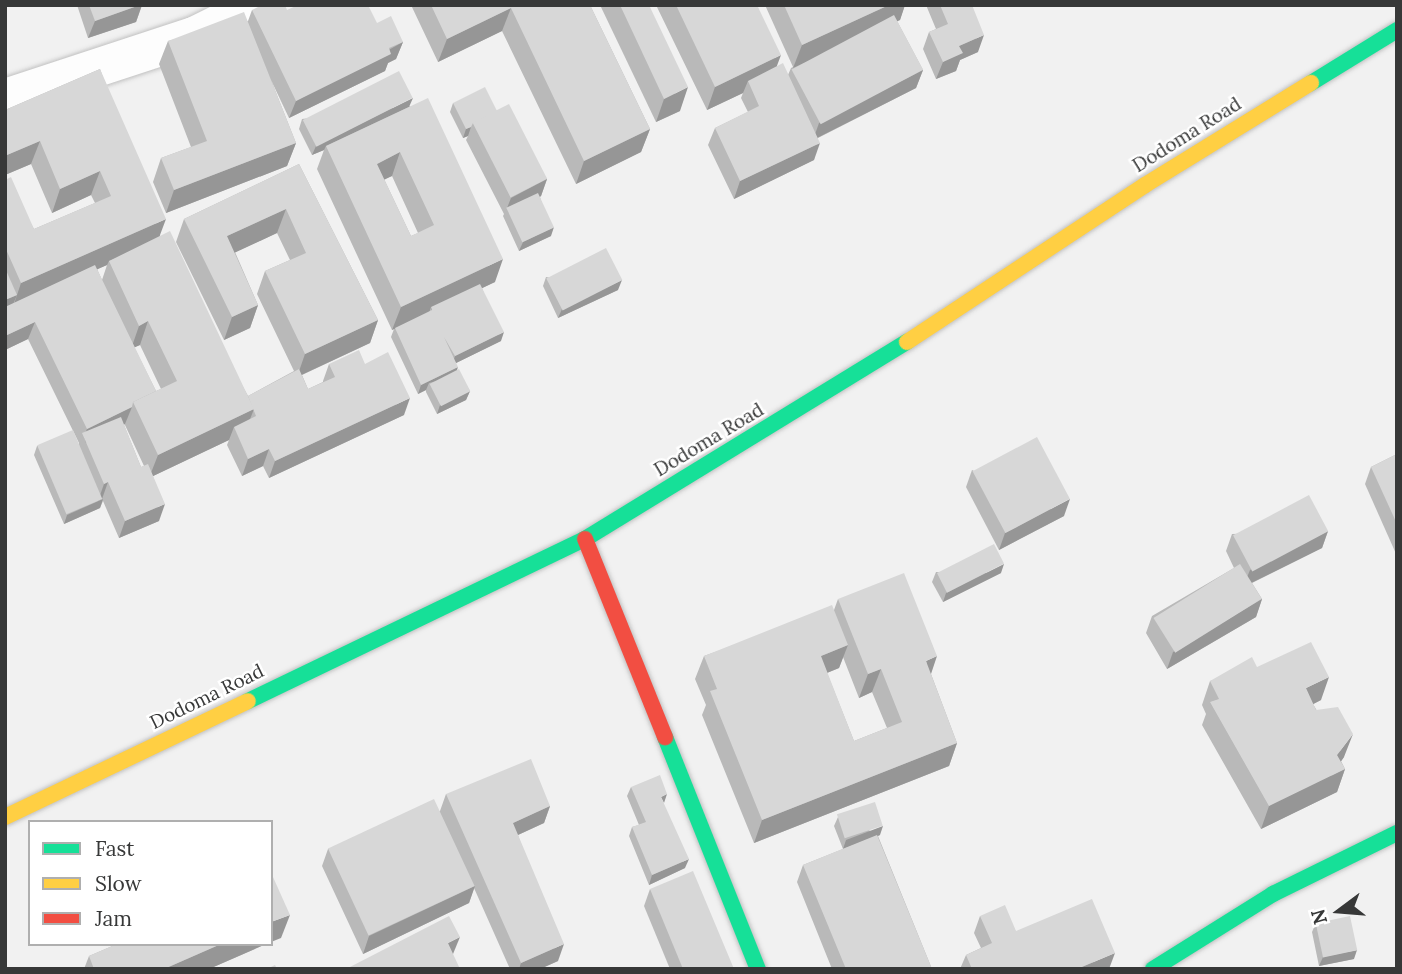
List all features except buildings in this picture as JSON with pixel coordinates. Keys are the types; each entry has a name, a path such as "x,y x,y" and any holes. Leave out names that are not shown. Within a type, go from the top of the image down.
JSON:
{"main road":[{"name":"Dodoma Road","path":"5,817 585,539 886,356 1145,185 1397,30"},
{"path":"585,539 758,969"},
{"path":"1153,969 1273,894 1397,833"}],"street":[{"path":"5,98 194,36 257,5"}],"traffic: fast":[{"path":"1311,83 1397,30"},
{"path":"248,701 585,539 907,342"},
{"path":"665,737 758,969"},
{"path":"1153,969 1273,894 1397,833"}],"traffic: slow":[{"path":"907,342 1145,185 1311,83"},
{"path":"5,817 248,701"}],"traffic: jam":[{"path":"585,539 665,737"}]}
